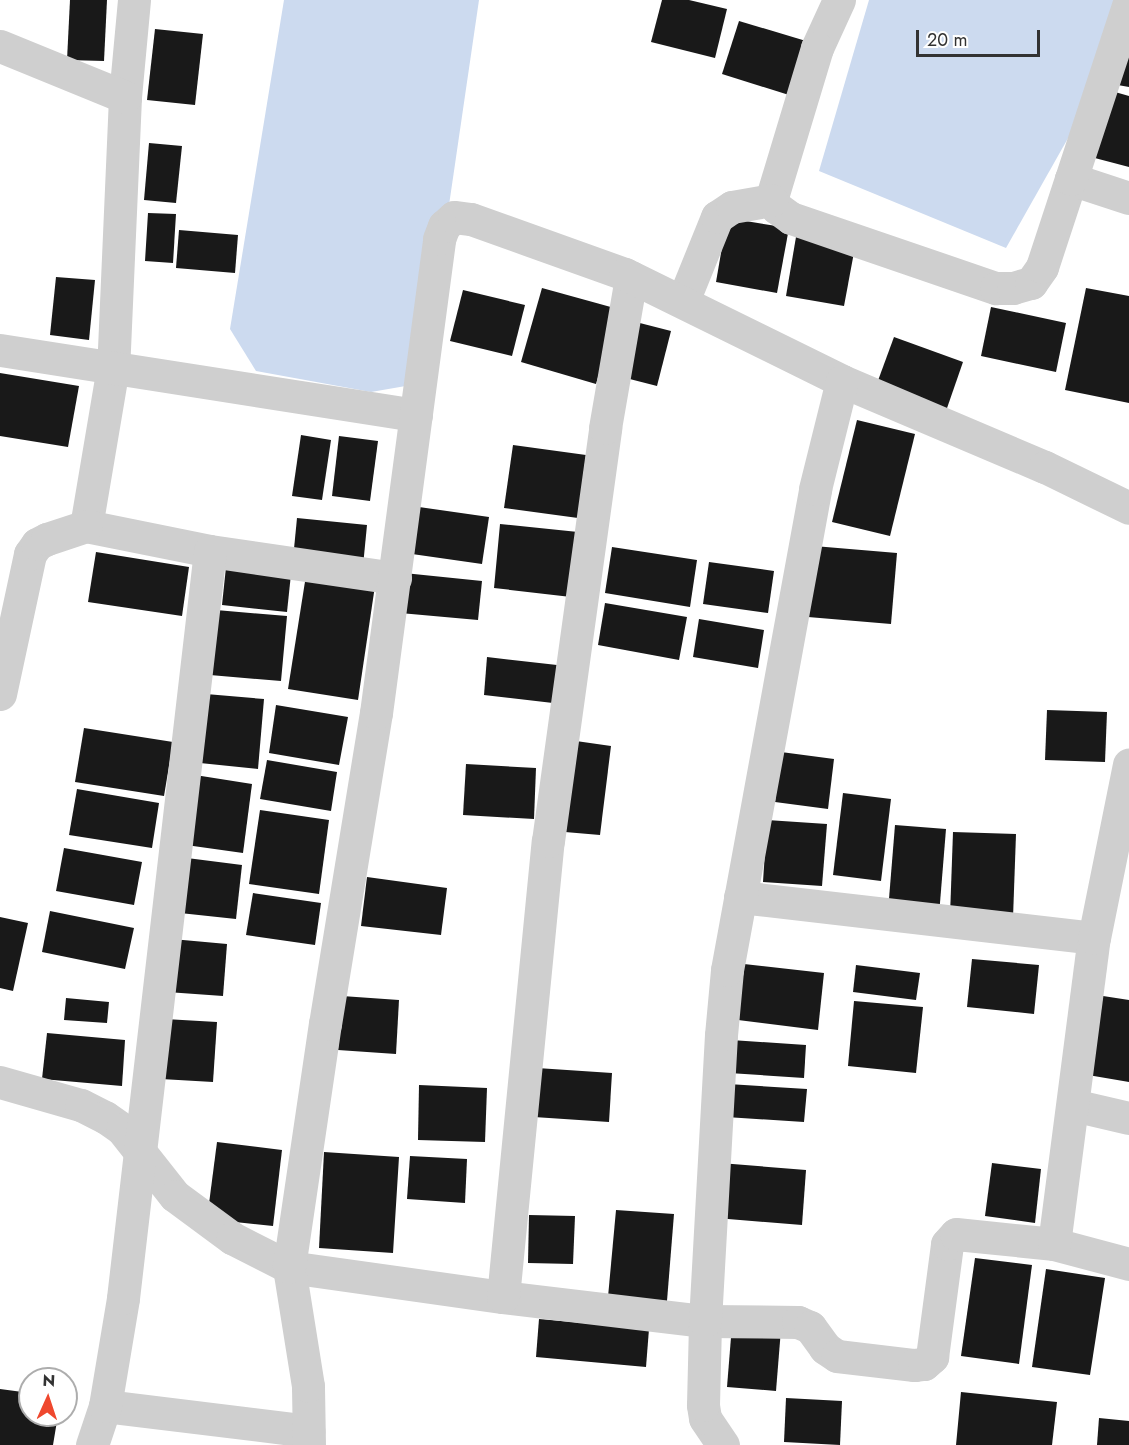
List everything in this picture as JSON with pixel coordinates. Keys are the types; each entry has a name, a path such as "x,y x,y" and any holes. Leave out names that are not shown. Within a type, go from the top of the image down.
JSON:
{"street":[{"path":"86,526 113,367 125,97 134,0"},
{"path":"771,200 818,48 839,0"},
{"path":"771,200 791,218 996,288 1013,288 1031,283 1042,267 1129,3"},
{"path":"0,46 125,97"},
{"path":"1071,179 1129,198"},
{"path":"682,301 717,217 732,207 771,200"},
{"path":"105,1406 308,1438 308,1386 289,1267 325,1024 376,713 439,239 444,226 454,217 471,219 631,277 842,381 1045,467 1129,508"},
{"path":"503,1297 548,841 605,428 631,277"},
{"path":"0,350 416,415"},
{"path":"723,1445 712,1432 704,1412 705,1321 721,1035 727,970 815,489 842,381"},
{"path":"0,694 30,554 38,544 47,539 86,526 210,551 395,578"},
{"path":"92,1445 105,1406 123,1298 210,551"},
{"path":"1054,1244 1094,938 1129,764"},
{"path":"740,897 1094,938"},
{"path":"0,1082 81,1105 122,1129 175,1196 232,1238 289,1267 503,1297 705,1321 798,1322 810,1327 825,1348 837,1356 914,1365 924,1364 932,1357 950,1239 956,1234 1054,1244 1129,1264"},
{"path":"1073,1105 1129,1118"}],"water":[{"path":"284,0 479,0 423,383 371,392 256,371 230,329"},
{"path":"869,0 1129,0 1128,32 1006,248 819,171"}],"building":[{"path":"70,0 107,0 104,61 67,60"},
{"path":"662,0 689,0 727,9 715,58 651,42"},
{"path":"739,21 806,41 789,95 722,74"},
{"path":"155,29 203,34 195,105 147,100"},
{"path":"1129,36 1129,87 1112,84"},
{"path":"1108,90 1129,96 1129,167 1091,157"},
{"path":"149,143 182,146 176,203 144,200"},
{"path":"148,213 176,214 173,263 145,261"},
{"path":"727,218 789,228 777,293 716,282"},
{"path":"179,230 238,235 235,273 176,268"},
{"path":"796,237 855,247 844,306 786,296"},
{"path":"56,277 95,280 89,340 50,335"},
{"path":"542,288 618,309 596,384 521,362"},
{"path":"1086,288 1129,296 1129,403 1065,390"},
{"path":"463,290 525,305 512,356 450,341"},
{"path":"991,307 1066,323 1056,372 981,356"},
{"path":"632,321 671,331 657,386 618,376"},
{"path":"894,337 963,362 946,411 876,386"},
{"path":"0,373 79,386 68,447 0,436"},
{"path":"857,420 915,434 890,536 832,522"},
{"path":"301,435 331,440 322,500 292,496"},
{"path":"339,436 378,441 370,501 332,496"},
{"path":"513,445 586,455 578,518 504,508"},
{"path":"419,507 489,517 482,564 412,554"},
{"path":"297,518 367,525 363,566 293,559"},
{"path":"500,524 578,532 571,597 494,588"},
{"path":"814,546 897,553 891,624 808,617"},
{"path":"612,547 697,560 690,607 605,593"},
{"path":"96,552 189,567 182,616 88,602"},
{"path":"709,562 774,571 768,613 703,604"},
{"path":"226,567 291,574 287,612 222,605"},
{"path":"307,569 376,579 358,700 288,689"},
{"path":"404,573 482,581 478,620 400,613"},
{"path":"605,603 687,617 679,660 598,645"},
{"path":"216,610 287,616 281,681 210,675"},
{"path":"699,619 764,630 758,668 693,657"},
{"path":"487,657 557,665 553,703 484,695"},
{"path":"206,694 264,699 258,769 200,763"},
{"path":"276,705 348,717 339,765 269,753"},
{"path":"1047,710 1107,712 1105,762 1045,760"},
{"path":"84,728 173,742 164,796 75,782"},
{"path":"576,741 611,746 600,835 565,832"},
{"path":"781,752 834,759 828,809 775,802"},
{"path":"267,760 337,772 331,811 260,799"},
{"path":"466,764 536,768 534,819 463,815"},
{"path":"195,775 252,784 243,853 186,845"},
{"path":"77,789 159,803 152,848 69,835"},
{"path":"843,793 891,799 881,881 833,875"},
{"path":"260,810 329,820 319,894 249,884"},
{"path":"767,820 827,824 822,886 763,882"},
{"path":"895,825 946,829 939,915 888,911"},
{"path":"953,832 1016,834 1013,918 950,916"},
{"path":"64,848 142,862 134,905 56,891"},
{"path":"187,858 242,865 236,919 180,913"},
{"path":"367,877 447,888 441,935 361,926"},
{"path":"253,893 321,903 315,945 246,935"},
{"path":"50,911 134,928 125,969 42,952"},
{"path":"0,917 28,923 13,991 0,988"},
{"path":"172,939 227,944 223,996 167,992"},
{"path":"972,959 1039,965 1034,1014 967,1007"},
{"path":"744,964 824,973 818,1030 738,1020"},
{"path":"856,965 920,973 916,1000 853,992"},
{"path":"342,996 399,1000 396,1054 338,1050"},
{"path":"1103,996 1129,1000 1129,1082 1088,1075"},
{"path":"66,998 109,1002 107,1023 64,1020"},
{"path":"854,1001 923,1007 916,1073 848,1066"},
{"path":"165,1019 217,1022 213,1082 161,1079"},
{"path":"47,1033 125,1040 122,1086 42,1079"},
{"path":"731,1040 806,1045 804,1078 729,1073"},
{"path":"537,1068 612,1073 609,1122 534,1117"},
{"path":"728,1084 807,1089 804,1122 726,1117"},
{"path":"419,1085 487,1088 485,1142 418,1140"},
{"path":"217,1142 282,1150 273,1226 207,1219"},
{"path":"324,1152 399,1157 393,1253 319,1248"},
{"path":"410,1156 467,1159 465,1203 407,1199"},
{"path":"720,1163 806,1170 802,1225 716,1218"},
{"path":"992,1163 1041,1169 1035,1223 985,1216"},
{"path":"616,1210 674,1214 667,1301 608,1297"},
{"path":"529,1215 575,1216 573,1264 528,1263"},
{"path":"975,1258 1032,1265 1019,1364 961,1356"},
{"path":"1046,1269 1105,1278 1090,1375 1032,1367"},
{"path":"539,1319 649,1329 646,1367 536,1357"},
{"path":"732,1325 781,1329 776,1391 727,1387"},
{"path":"0,1389 18,1391 18,1427 56,1427 53,1445 0,1445"},
{"path":"961,1392 1057,1402 1052,1445 956,1445"},
{"path":"786,1398 842,1401 840,1445 784,1442"},
{"path":"1099,1418 1129,1421 1129,1445 1097,1445"}]}
